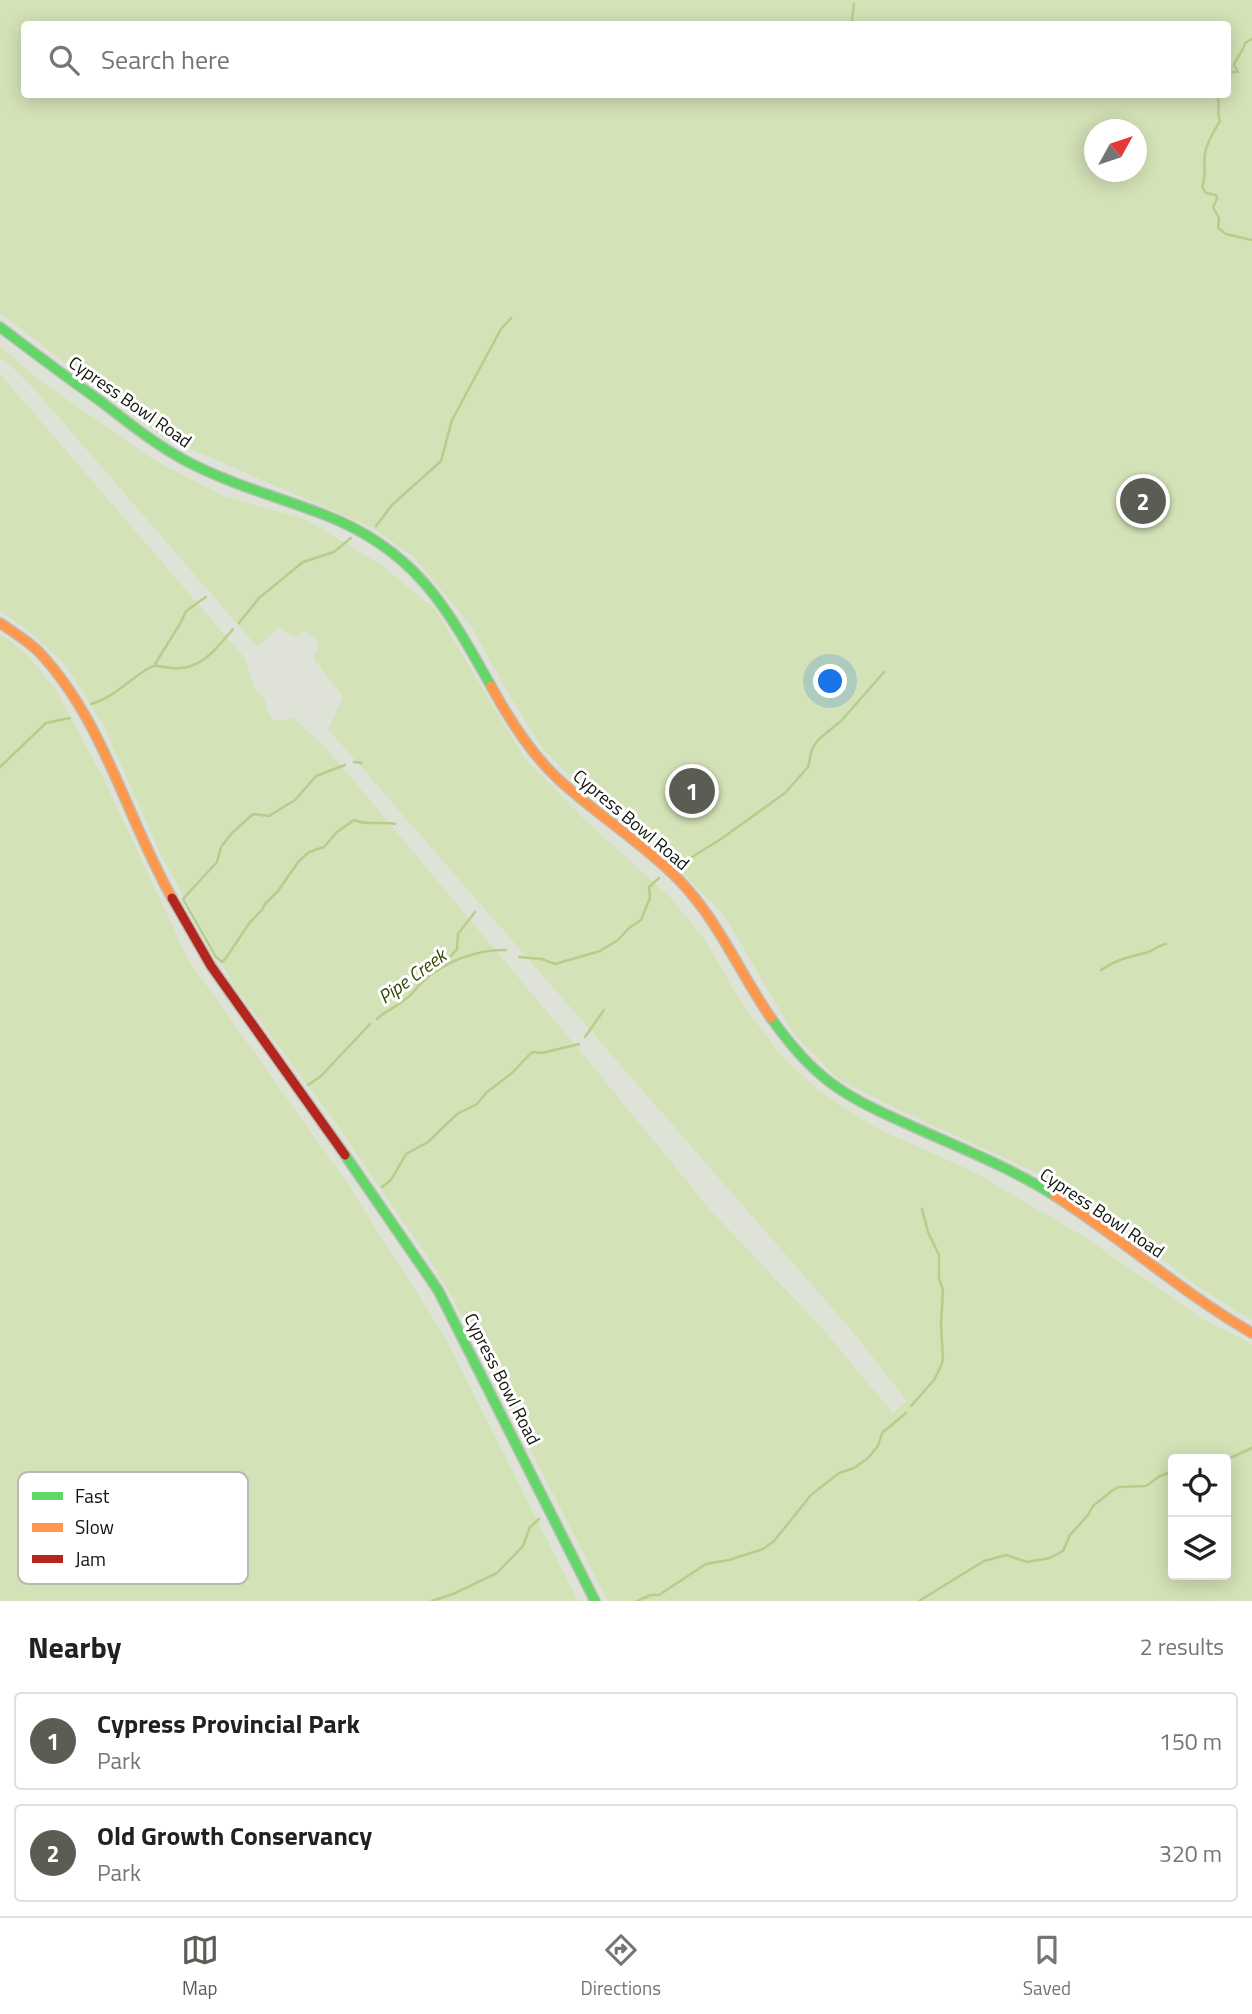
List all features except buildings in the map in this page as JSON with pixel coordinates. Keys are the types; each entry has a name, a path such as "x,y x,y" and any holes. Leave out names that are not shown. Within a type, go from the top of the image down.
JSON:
{"street":[{"name":"Cypress Bowl Road","path":"0,327 131,425 186,461 244,486 345,523 374,538 403,560 433,590 453,617 510,720 538,759 570,791 680,881 722,935 773,1022 812,1068 865,1103 977,1155 1048,1192 1107,1231 1214,1311 1252,1333"},
{"name":"Cypress Bowl Road","path":"0,622 37,650 68,687 91,726 167,890 211,966 385,1209 438,1290 595,1601"}],"green space":[{"path":"0,0 1252,0 1252,1320 1200,1288 1120,1227 1039,1174 837,1078 794,1034 723,914 675,865 605,810 543,748 511,698 471,626 413,556 373,528 163,437 0,313"},
{"path":"0,346 39,380 154,460 223,496 307,520 381,565 435,609 525,759 585,820 670,897 705,940 741,1002 779,1053 817,1089 876,1128 972,1171 1083,1236 1201,1318 1252,1344 1252,1601 608,1601 454,1300 431,1262 335,1122 234,986 161,855 103,724 61,660 24,627 0,611 0,374 244,657 255,689 264,697 270,717 275,721 293,718 327,749 712,1212 821,1327 893,1413 907,1401 852,1331 328,729 343,697 313,658 318,640 305,631 295,637 279,627 257,647 36,391 8,363 0,359"},
{"path":"0,635 30,658 56,690 103,778 189,961 345,1180 442,1332 578,1601 0,1601"}],"waterway":[{"path":"852,20 854,4"},
{"path":"1231,72 1238,72 1235,62 1245,43 1252,39"},
{"path":"1218,98 1220,121 1206,149 1202,187 1206,193 1216,195 1213,207 1219,218 1218,228 1226,234 1252,240"},
{"path":"376,526 392,505 441,461 452,420 501,329 511,318"},
{"path":"239,623 259,598 303,562 334,552 351,538"},
{"path":"155,664 186,611 206,597"},
{"path":"91,704 107,697 151,667 182,668 200,662 233,629"},
{"name":"Pipe Creek","path":"679,865 785,793 808,767 812,749 818,740 842,720 884,672"},
{"path":"0,767 46,723 70,718"},
{"path":"354,762 362,763"},
{"path":"345,765 316,776 295,800 269,816 253,814 232,833 221,847 217,862 183,899 216,957 222,962 226,958 250,922 309,852 324,847 337,832 354,820 395,824"},
{"name":"Pipe Creek","path":"519,957 542,959 555,964 600,951 641,920 650,898 649,887 659,878"},
{"path":"442,966 457,949 458,934 475,912"},
{"path":"1101,970 1117,961 1166,944"},
{"name":"Pipe Creek","path":"377,1019 409,997 428,976 449,964 483,952 506,950"},
{"path":"585,1037 604,1010"},
{"name":"Pipe Creek","path":"308,1085 321,1076 370,1024"},
{"path":"382,1187 391,1180 406,1154 428,1142 457,1114 477,1104 533,1052 542,1053 579,1044"},
{"path":"911,1406 934,1380 943,1359 943,1290 939,1279 939,1255 928,1232 922,1209"},
{"path":"637,1601 651,1595 659,1595 706,1564 763,1549 774,1541 811,1495 839,1473 854,1468 868,1458 878,1446 882,1433 906,1413"},
{"path":"1231,1458 1252,1448"},
{"path":"919,1601 984,1561 1006,1555 1027,1562 1050,1558 1063,1551 1070,1535 1093,1506 1113,1490 1119,1487 1146,1486 1168,1473"},
{"path":"432,1601 497,1573 523,1546 530,1527 539,1519"}],"traffic: fast":[{"path":"0,327 175,455 220,477 325,515 383,545 405,563 442,606 491,686"},
{"path":"771,1018 807,1062 840,1090 883,1113 1000,1166 1055,1196"},
{"path":"345,1155 438,1290 595,1601"}],"traffic: slow":[{"path":"0,623 39,652 81,708 172,898"},
{"path":"491,686 520,734 546,767 665,866 693,896 717,929 771,1018"},
{"path":"1055,1196 1201,1301 1252,1333"}],"traffic: jam":[{"path":"172,898 211,966 345,1155"}],"place":[{"name":"Old Growth Conservancy","path":"1143,501"},
{"name":"Cypress Provincial Park","path":"692,791"}]}
